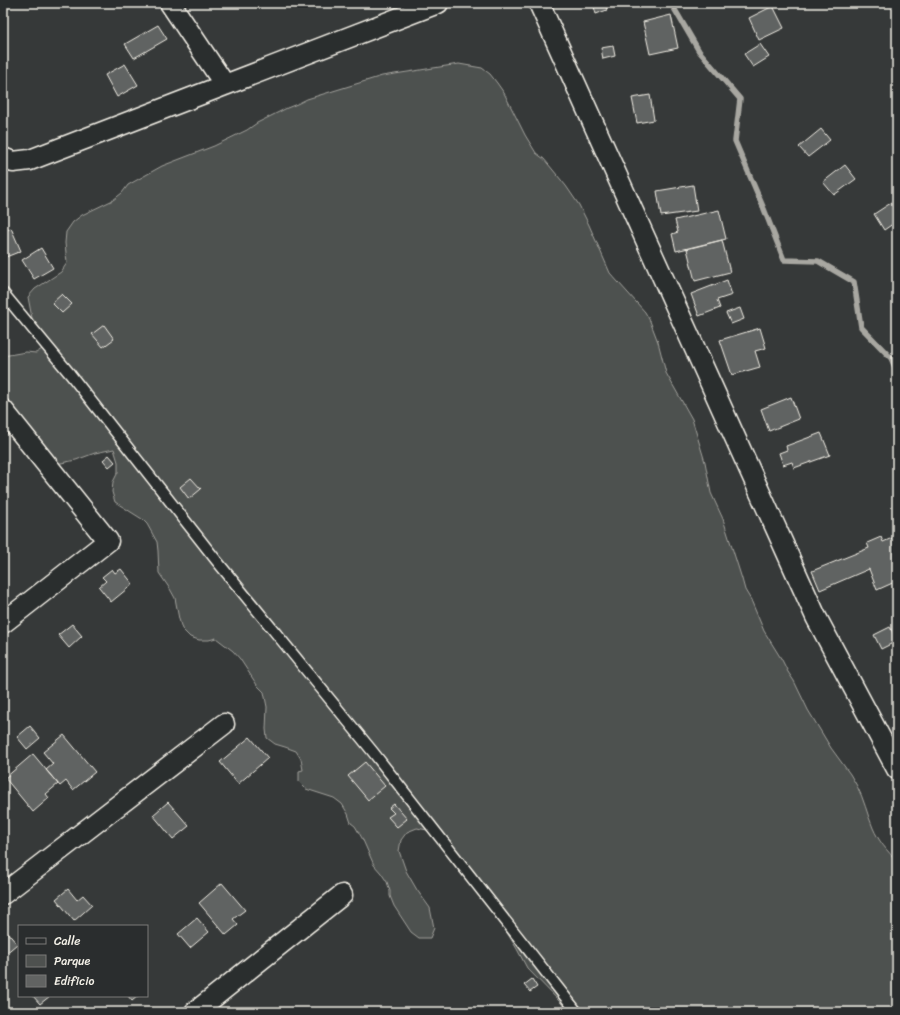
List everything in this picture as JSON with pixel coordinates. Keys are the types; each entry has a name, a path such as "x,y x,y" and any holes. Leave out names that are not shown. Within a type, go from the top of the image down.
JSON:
{"street":[{"path":"170,3 225,85"},
{"path":"3,158 13,162 30,160 438,3"},
{"path":"539,3 816,617 897,769"},
{"path":"3,410 108,541 3,623"},
{"path":"3,894 224,724"},
{"path":"195,1012 342,895"}],"lane":[{"path":"3,293 70,374 216,560 373,752 577,1012"}],"green space":[{"path":"459,64 482,68 490,74 497,83 504,93 525,135 536,153 544,159 579,205 610,273 645,312 650,321 658,342 666,373 692,419 705,462 711,493 723,519 745,590 751,600 764,631 794,681 808,710 831,748 857,786 877,837 897,861 897,1012 567,1012 562,1004 527,968 498,918 472,886 446,840 427,830 417,828 407,832 401,840 399,851 406,871 430,908 434,928 430,938 419,938 411,932 394,906 387,882 374,865 362,838 355,826 351,823 342,804 334,798 306,789 299,782 299,771 303,770 301,759 296,751 275,744 267,738 267,707 264,692 257,685 240,659 233,651 216,638 199,640 190,637 182,629 175,598 159,573 157,542 147,524 142,519 115,502 112,492 113,482 118,472 118,462 114,449 56,464 3,410 3,356 26,352 36,353 45,347 35,328 28,297 35,289 61,272 67,263 65,243 66,232 73,222 82,215 113,200 122,193 128,185 162,166 214,146 307,99 382,76"}],"building":[{"path":"593,3 605,3 607,10 596,14"},
{"path":"773,6 784,28 759,40 749,18"},
{"path":"671,15 678,48 650,54 643,22"},
{"path":"158,25 167,39 134,58 125,44"},
{"path":"760,44 769,57 753,67 744,54"},
{"path":"613,46 615,56 603,59 601,48"},
{"path":"125,64 138,85 117,97 105,75"},
{"path":"650,95 654,120 637,123 632,98"},
{"path":"821,129 830,140 808,157 799,147"},
{"path":"845,165 856,179 834,195 823,182"},
{"path":"693,185 697,211 661,216 657,191"},
{"path":"897,199 897,221 884,230 874,214"},
{"path":"719,210 726,239 676,251 672,234 678,232 675,220"},
{"path":"11,228 21,251 6,257 3,250 3,232"},
{"path":"722,240 730,272 695,281 687,249"},
{"path":"41,248 53,268 34,279 22,260"},
{"path":"727,280 732,295 717,300 720,308 699,316 691,294"},
{"path":"62,294 72,304 62,313 52,303"},
{"path":"740,308 744,319 731,324 726,313"},
{"path":"104,325 114,339 103,347 92,334"},
{"path":"760,328 766,348 755,351 760,367 732,375 720,340"},
{"path":"791,397 799,419 769,431 761,409"},
{"path":"821,433 830,455 794,468 792,462 783,465 779,453 787,450 786,446"},
{"path":"109,455 115,462 109,467 103,460"},
{"path":"191,478 201,489 189,499 180,487"},
{"path":"897,536 897,581 877,590 869,569 820,590 812,571 869,548 867,543 881,537 883,542"},
{"path":"112,569 115,573 121,569 133,584 111,602 99,587 106,581 102,577"},
{"path":"72,624 82,636 69,648 58,635"},
{"path":"890,627 897,641 881,649 874,635"},
{"path":"30,726 40,738 27,749 17,737"},
{"path":"64,735 95,772 73,790 66,781 60,786 46,770 53,764 43,752"},
{"path":"250,737 268,758 238,784 220,762"},
{"path":"33,754 58,784 46,794 49,798 33,812 5,778"},
{"path":"365,762 385,786 368,800 348,776"},
{"path":"168,802 189,826 173,839 153,815"},
{"path":"394,804 407,819 397,827 388,817 394,813 389,808"},
{"path":"222,883 245,910 233,919 238,925 226,935 199,903"},
{"path":"68,889 77,900 83,895 92,905 74,921 56,899"},
{"path":"197,918 209,932 190,948 178,934"},
{"path":"6,931 17,944 4,955 3,933"},
{"path":"532,979 537,987 530,992 524,985"},
{"path":"34,997 49,997 40,1004"},
{"path":"129,997 137,997 132,1001"}],"waterway":[{"path":"671,3 699,51 740,99 735,141 784,260 818,261 854,282 861,327 891,358 897,372"}]}
